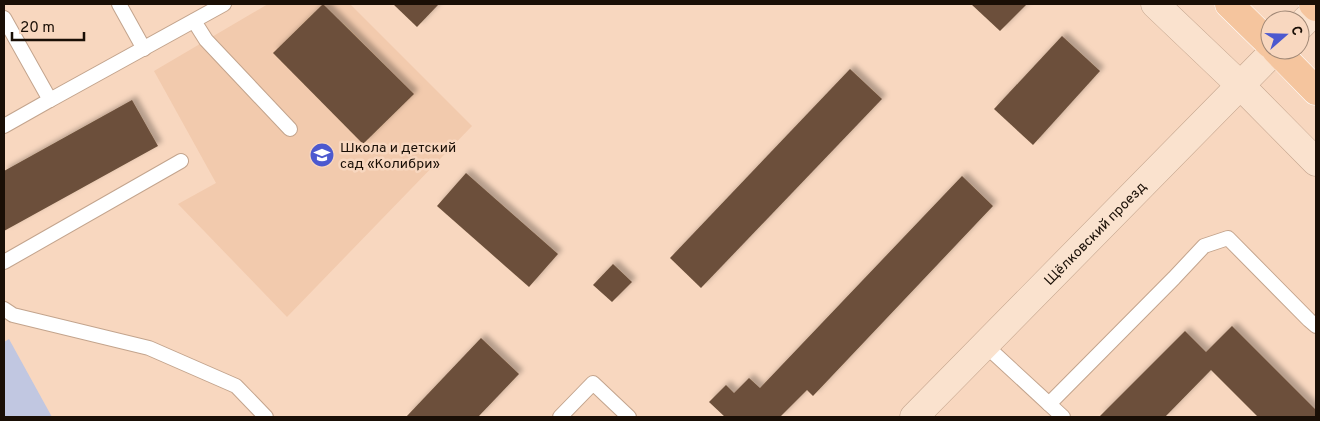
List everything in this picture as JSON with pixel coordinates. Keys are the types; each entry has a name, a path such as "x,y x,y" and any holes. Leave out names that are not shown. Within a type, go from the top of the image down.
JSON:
{"main road":[{"path":"1229,4 1260,34"},
{"path":"1313,4 1316,8"},
{"path":"1286,60 1316,90"}],"street":[{"path":"1155,4 1240,85 1316,162"},
{"name":"Щёлковский проезд","path":"914,417 1266,60"}],"lane":[{"path":"119,4 144,49"},
{"path":"4,126 224,4"},
{"path":"4,18 50,100"},
{"path":"194,21 206,40 290,129"},
{"path":"4,262 181,161"},
{"path":"1049,404 1204,246 1228,238 1316,326"},
{"path":"4,309 12,315 149,348 236,386 266,417"},
{"path":"984,344 1063,417"},
{"path":"560,417 593,384 629,417"}],"shaded area":[{"name":"Школа и детский сад «Колибри»","path":"268,4 350,4 472,126 287,317 178,204 216,183 154,71"},
{"path":"9,339 52,417 4,417 4,342"}],"building":[{"path":"323,4 414,94 363,144 273,53"},
{"path":"393,4 439,4 417,27"},
{"path":"971,4 1027,4 1000,31"},
{"path":"1062,36 1100,71 1033,145 994,109"},
{"path":"850,69 882,99 701,288 670,258"},
{"path":"132,100 158,146 4,231 4,171"},
{"path":"466,173 558,254 529,287 437,206"},
{"path":"962,176 993,206 813,396 807,390 780,417 725,417 709,402 726,385 734,393 749,378 760,388"},
{"path":"613,264 632,282 612,302 593,285"},
{"path":"1232,326 1316,410 1316,417 1258,417 1211,370 1165,417 1099,417 1185,331 1206,352"},
{"path":"481,338 519,374 478,417 406,417"}],"place":[{"name":"Школа и детский сад «Колибри»","path":"322,155"}]}
